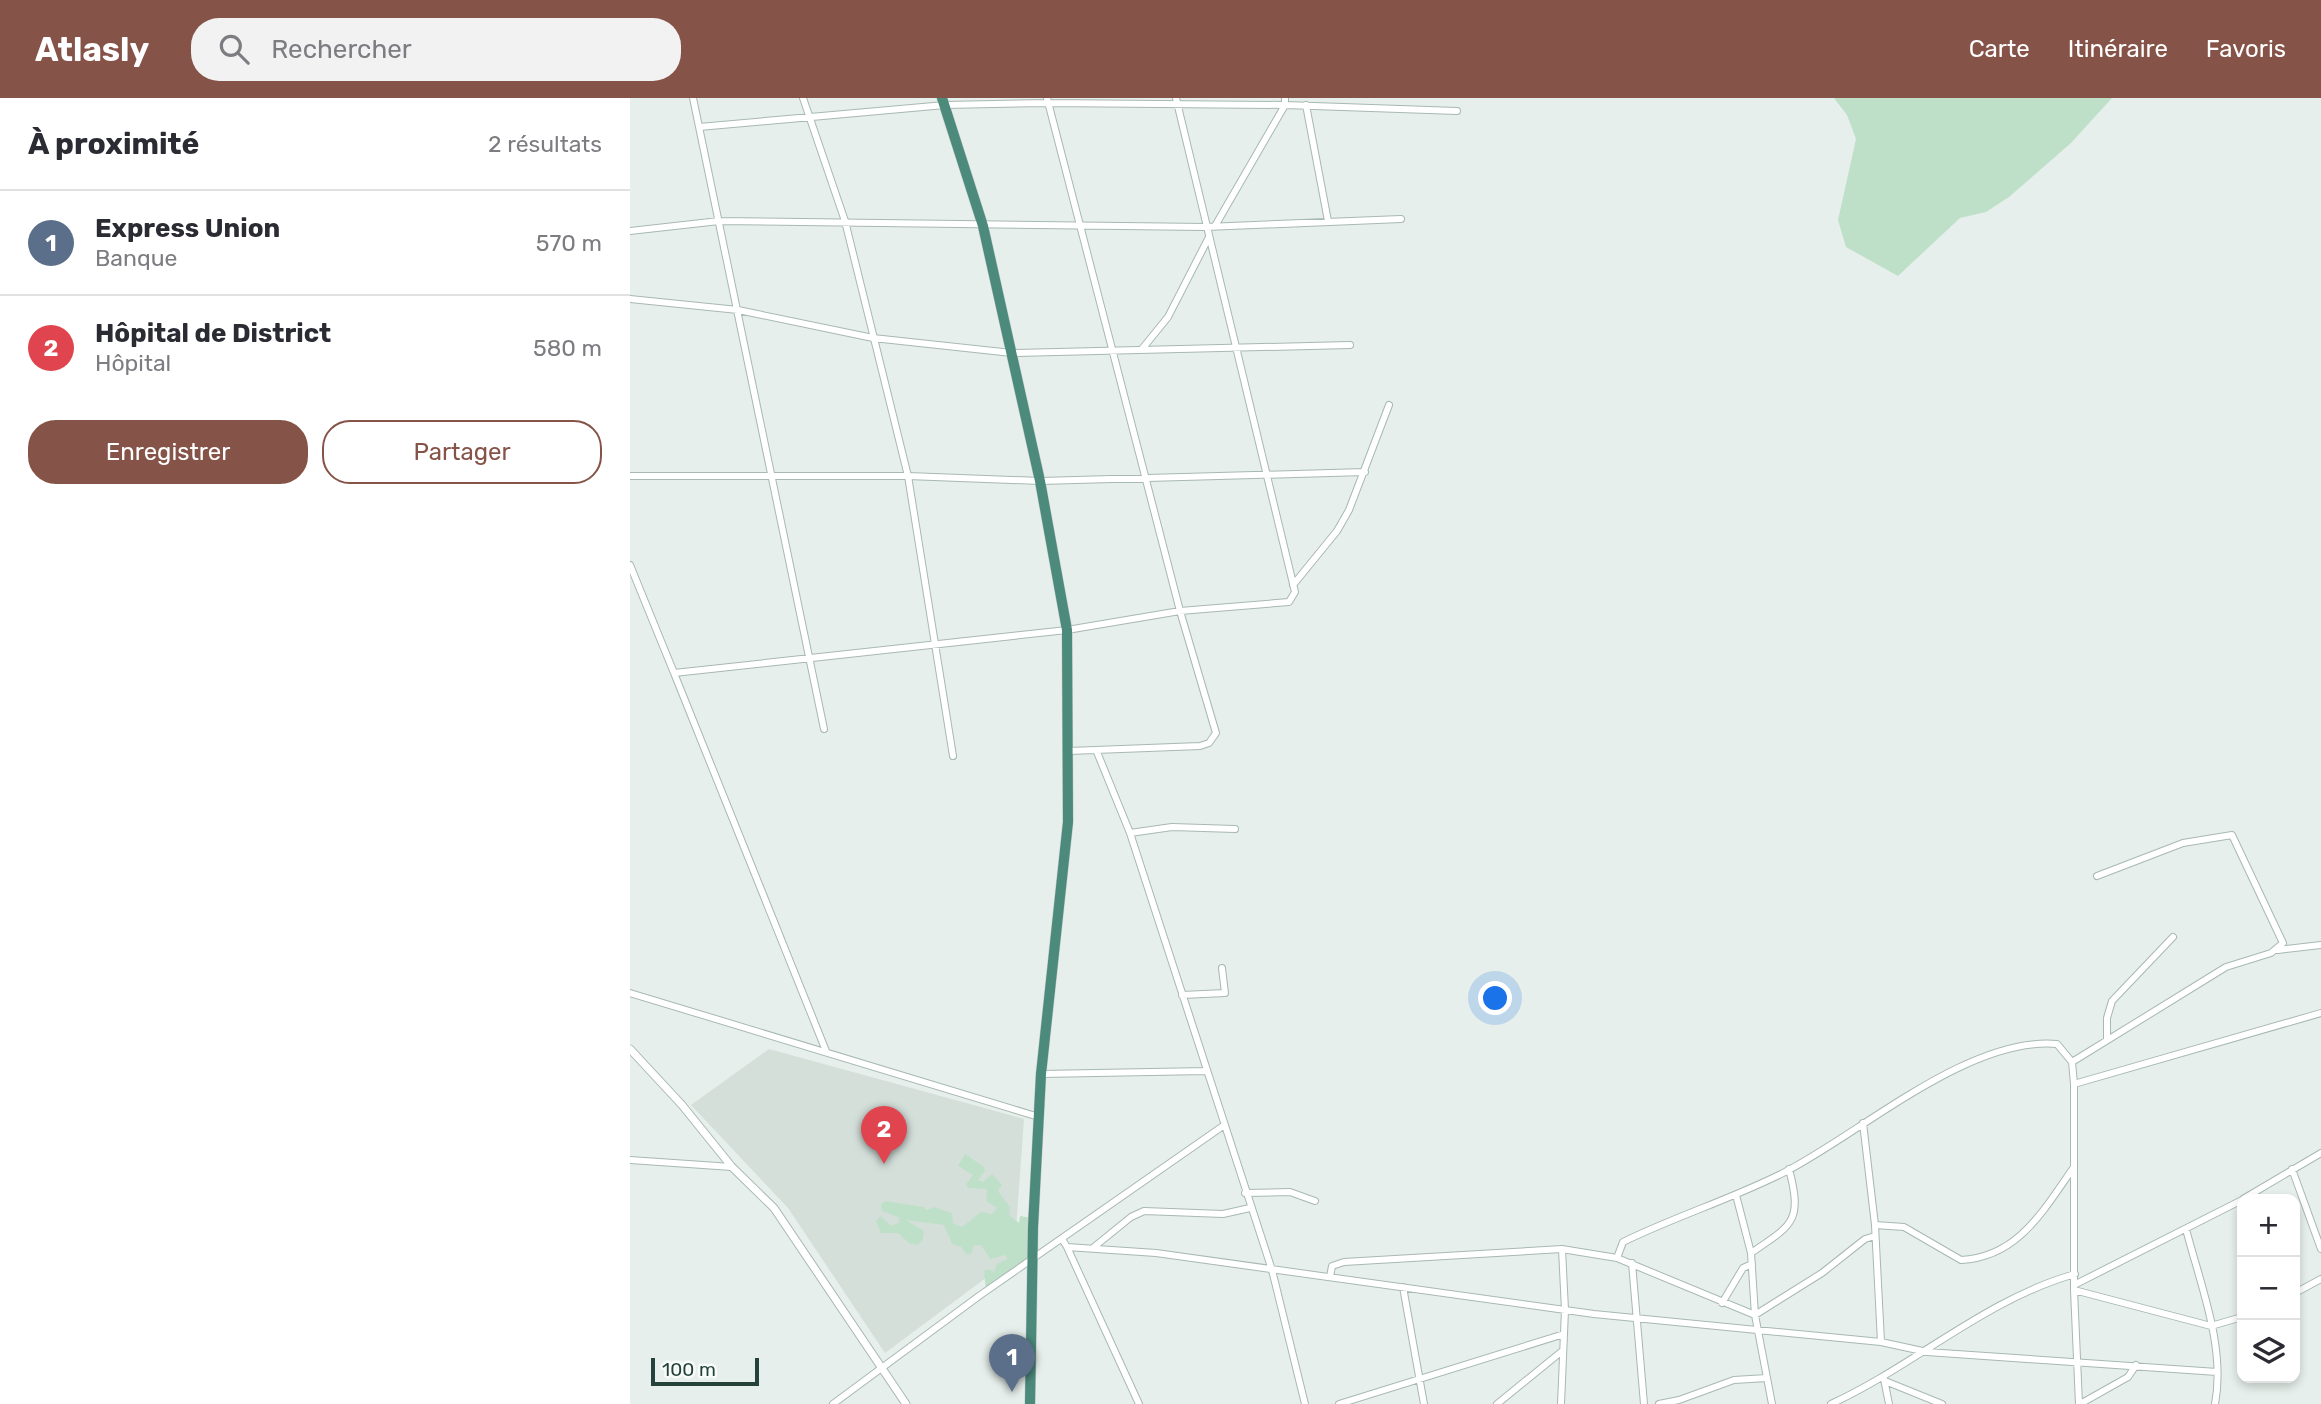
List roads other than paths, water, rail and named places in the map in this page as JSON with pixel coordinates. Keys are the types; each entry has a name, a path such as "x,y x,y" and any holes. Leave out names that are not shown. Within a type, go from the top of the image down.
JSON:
{"highway":[{"path":"944,102 983,226 1041,481 1068,630 1068,822 1041,1074 1030,1404"}],"street":[{"path":"693,98 824,729"},
{"path":"803,98 845,221 908,476 953,756"},
{"path":"674,673 1068,630 1180,611 1283,603 1293,598 1293,585 1238,349 1176,98"},
{"path":"699,127 811,120 944,102 1048,100 1178,106 1285,101 1306,105 1457,111"},
{"path":"1048,100 1180,611 1216,733 1213,739 1200,746 1069,751"},
{"path":"1215,226 1285,101"},
{"path":"1306,105 1328,221"},
{"path":"630,231 719,221 1206,227 1401,219"},
{"path":"1142,349 1168,317 1210,236"},
{"path":"630,299 738,310 873,338 1012,354 1111,349 1238,349 1350,345"},
{"path":"1293,585 1337,531 1365,472 1389,405"},
{"path":"630,476 908,476 1041,481 1365,472"},
{"path":"630,565 826,1051"},
{"path":"1097,752 1130,833 1223,1126 1272,1270 1305,1404"},
{"path":"1130,833 1172,827 1235,829"},
{"path":"2098,876 2183,843 2232,835 2281,936 2283,943 2278,950"},
{"path":"2107,1040 2107,1018 2112,1001 2173,937"},
{"path":"2072,1062 2226,967 2278,950 2321,945"},
{"path":"1182,995 1225,992 1222,968"},
{"path":"630,993 1040,1117"},
{"path":"2074,1084 2321,1013"},
{"path":"1618,1258 1623,1242 1789,1170 1863,1123 1982,1057 2016,1046 2057,1044 2072,1062 2074,1084 2074,1287 2080,1404 2129,1377 2136,1365"},
{"path":"630,1049 682,1105 732,1167 774,1208 906,1404"},
{"path":"1041,1074 1206,1071"},
{"path":"1863,1123 1875,1225 1881,1342"},
{"path":"833,1404 1033,1258 1223,1126"},
{"path":"2252,1194 2321,1153"},
{"path":"630,1160 732,1167"},
{"path":"1875,1225 1904,1227 1961,1260 1995,1252 2013,1244 2038,1219 2075,1165"},
{"path":"2292,1169 2321,1249"},
{"path":"1751,1253 1791,1224 1796,1205 1789,1170"},
{"path":"1245,1193 1290,1192 1315,1201"},
{"path":"1736,1195 1751,1253 1755,1315 1772,1404"},
{"path":"2074,1287 2237,1203"},
{"path":"1094,1247 1131,1217 1144,1211 1223,1214 1250,1208"},
{"path":"2186,1229 2211,1326 2217,1372 2215,1404"},
{"path":"1755,1315 1822,1273 1865,1239 1875,1236"},
{"path":"1062,1239 1139,1404"},
{"path":"1067,1247 1094,1247 1565,1310 1881,1342 1927,1352 2078,1360 2217,1372"},
{"path":"1561,1404 1561,1352 1565,1310 1562,1249"},
{"path":"1329,1277 1332,1266 1344,1262 1562,1249 1618,1258 1755,1315"},
{"path":"1632,1263 1634,1317 1644,1404"},
{"path":"1721,1303 1743,1268 1752,1264"},
{"path":"1831,1404 1884,1379 1978,1319 2025,1293 2075,1274"},
{"path":"2300,1290 2321,1279"},
{"path":"1403,1287 1424,1404"},
{"path":"2074,1287 2211,1326 2237,1318"},
{"path":"1339,1404 1564,1334"},
{"path":"1497,1404 1561,1352"},
{"path":"1659,1404 1679,1401 1734,1380 1767,1378"},
{"path":"1884,1379 1889,1404"},
{"path":"1884,1379 1942,1404"}],"place":[{"name":"Hôpital de District","path":"884,1164"},
{"name":"Express Union","path":"1012,1392"}]}
